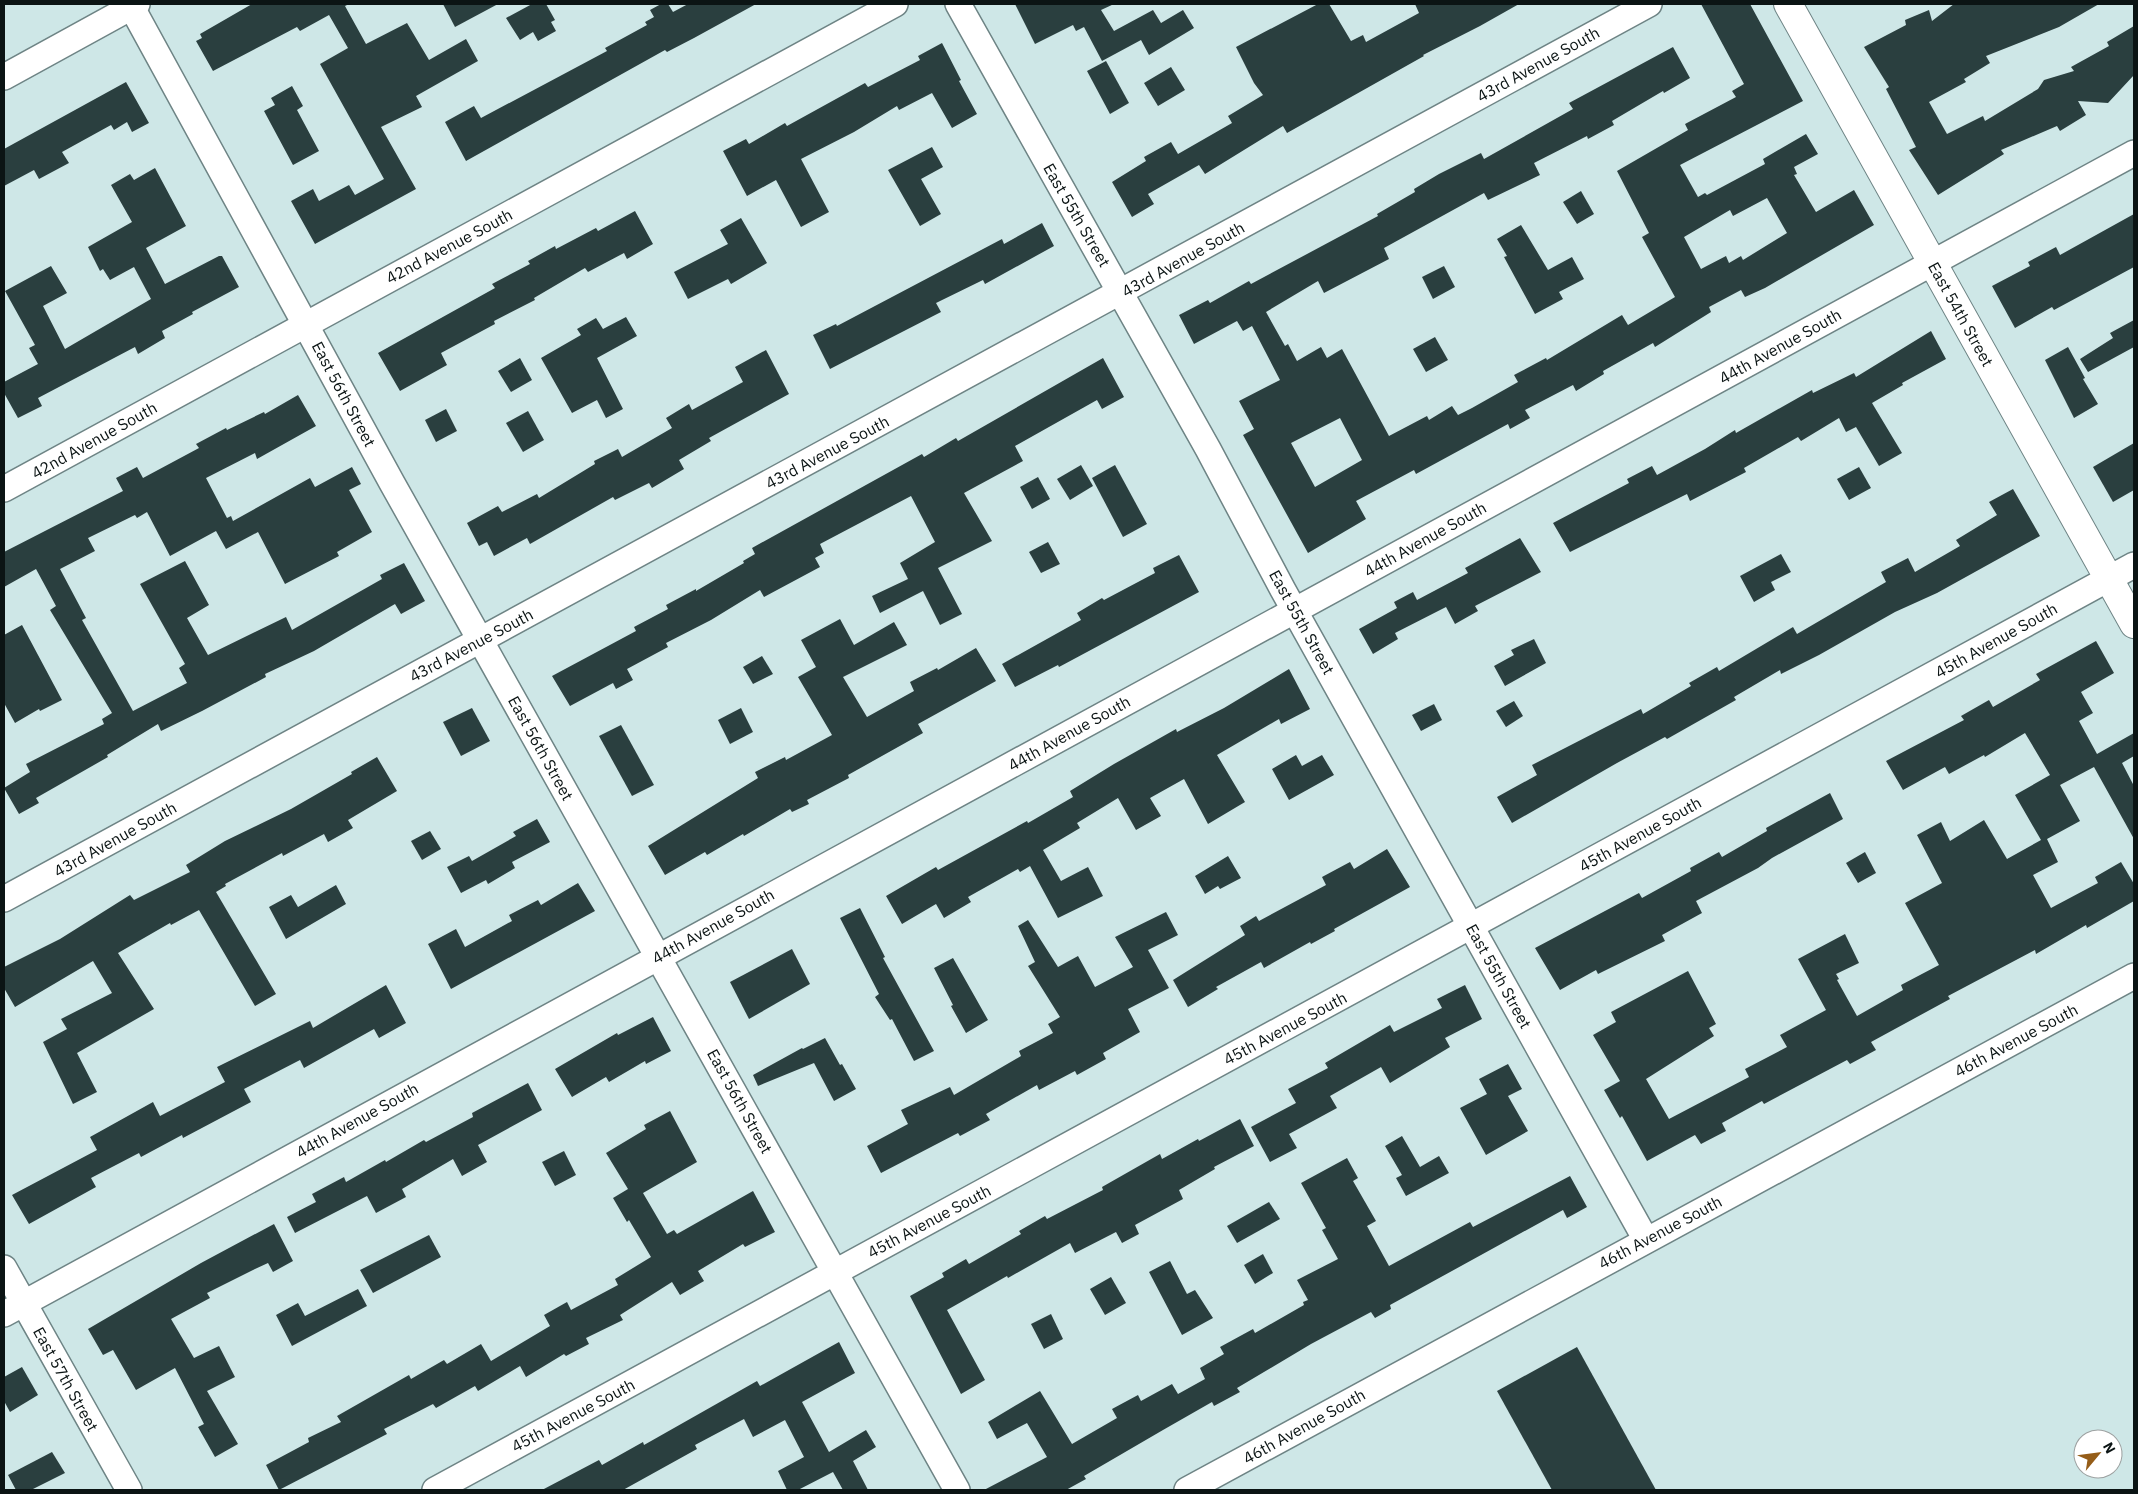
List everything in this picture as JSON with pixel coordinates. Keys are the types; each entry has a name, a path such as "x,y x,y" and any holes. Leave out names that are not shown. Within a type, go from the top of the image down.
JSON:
{"street":[{"name":"42nd Avenue South","path":"4,489 305,323 895,4"},
{"name":"East 55th Street","path":"958,4 1208,449 1294,610 1646,1240"},
{"name":"43rd Avenue South","path":"4,899 1649,4"},
{"name":"East 54th Street","path":"1788,4 2134,624"},
{"name":"East 56th Street","path":"133,5 392,483 956,1490"},
{"path":"4,77 133,5"},
{"name":"44th Avenue South","path":"13,1308 2134,153"},
{"name":"45th Avenue South","path":"435,1490 2134,565"},
{"name":"46th Avenue South","path":"1187,1490 2134,976"},
{"name":"East 57th Street","path":"4,1268 13,1308 129,1490"}],"building":[{"path":"252,4 349,4 345,6 366,44 407,23 429,60 466,39 478,61 416,96 422,107 381,127 416,189 315,244 291,201 313,189 319,201 349,185 355,195 384,179 320,64 348,48 329,15 300,31 297,27 213,71 196,41 202,38 200,34"},
{"path":"443,4 498,4 455,27"},
{"path":"532,4 546,4 555,20 551,22 556,31 538,41 533,32 520,40 506,18"},
{"path":"661,4 668,4 673,12 688,4 756,4 667,52 665,50 466,161 445,122 474,106 481,118 607,51 605,48 647,25 645,22 654,17 650,10"},
{"path":"1015,4 1114,4 1101,10 1114,31 1153,10 1161,23 1183,10 1194,28 1149,55 1141,40 1102,61 1084,27 1076,31 1073,25 1035,44"},
{"path":"1318,4 1329,4 1351,41 1363,35 1366,42 1419,13 1415,4 1519,4 1423,55 1287,133 1283,126 1205,174 1199,165 1148,194 1154,204 1132,217 1112,182 1146,161 1144,157 1171,142 1178,154 1232,123 1228,116 1263,95 1254,83 1236,47"},
{"path":"1701,4 1750,4 1803,101 1680,165 1698,197 1705,193 1707,195 1765,164 1763,159 1806,134 1818,154 1794,167 1797,174 1794,175 1816,212 1854,190 1874,225 1765,288 1745,297 1741,290 1709,307 1711,312 1655,347 1653,343 1603,371 1604,374 1576,391 1573,385 1525,410 1530,418 1510,429 1508,424 1416,474 1414,470 1356,501 1366,519 1308,553 1243,435 1254,429 1239,401 1280,380 1252,326 1243,331 1237,321 1194,344 1179,315 1208,300 1210,303 1249,281 1251,284 1378,216 1377,214 1415,192 1414,189 1439,174 1481,153 1484,159 1573,109 1569,103 1673,47 1690,78 1664,93 1663,91 1612,121 1614,125 1588,139 1587,136 1534,163 1540,175 1488,200 1484,193 1384,248 1389,259 1324,293 1318,281 1266,312 1285,346 1288,344 1297,361 1321,347 1327,358 1342,349 1389,436 1427,416 1429,420 1452,406 1458,415 1518,382 1514,375 1546,358 1547,360 1622,315 1628,325 1675,297 1642,237 1649,233 1617,171 1688,130 1685,124 1736,97 1732,91 1744,84","holes":["1767,198 1787,233 1743,260 1741,256 1729,263 1726,256 1701,269 1684,237 1730,210 1733,216","1340,418 1362,460 1315,487 1291,443"]},
{"path":"1954,4 2099,4 2059,27 1986,56 1990,63 1964,79 1966,82 1929,102 1947,134 1983,116 1985,121 2038,89 2044,80 2074,71 2071,67 2109,46 2107,42 2134,26 2134,75 2108,103 2078,101 2086,115 2060,131 2057,126 2001,150 2004,154 1938,195 1909,150 1916,147 1886,89 1889,87 1864,47 1906,25 1905,20 1929,10 1932,21"},
{"path":"942,43 961,80 959,81 977,114 952,128 932,93 899,110 897,106 854,132 801,159 829,212 801,227 776,180 747,196 723,151 746,139 749,144 785,123 787,126 865,83 868,87 920,60 918,56"},
{"path":"1106,61 1129,103 1110,114 1087,71"},
{"path":"1171,67 1185,90 1158,106 1144,83"},
{"path":"126,82 149,123 132,132 127,122 114,130 111,125 62,152 69,163 39,179 34,170 4,186 4,149"},
{"path":"292,86 303,106 297,110 319,151 293,165 264,111 275,105 271,98"},
{"path":"932,147 943,167 921,179 941,214 920,226 888,170"},
{"path":"155,168 186,226 146,248 165,284 222,256 239,287 192,312 193,314 162,331 165,338 138,354 135,347 38,398 42,406 18,418 4,393 4,382 38,364 29,348 35,345 5,291 51,266 67,293 43,306 65,349 151,299 134,267 110,280 103,269 100,271 88,247 132,222 111,185 130,174 134,180"},
{"path":"1581,191 1594,214 1577,224 1563,202"},
{"path":"635,211 653,244 627,259 624,253 588,272 585,268 534,298 535,300 494,321 495,324 441,353 447,365 400,391 378,353 495,288 492,284 530,264 528,261 555,246 556,249 596,228 598,231"},
{"path":"2134,214 2134,267 2054,310 2052,307 2015,328 1992,286 2030,266 2028,262 2056,247 2060,255"},
{"path":"741,218 767,263 731,284 728,279 688,299 674,272 728,244 720,230"},
{"path":"1042,223 1054,246 985,284 983,280 936,303 941,312 830,369 813,335 836,324 837,326 1002,239 1004,244"},
{"path":"1521,225 1548,270 1572,257 1584,279 1559,292 1563,299 1535,314 1504,257 1507,256 1497,239"},
{"path":"1444,266 1455,287 1433,299 1422,277"},
{"path":"626,317 637,336 597,358 623,409 606,418 597,400 572,413 541,358 581,335 577,329 596,318 603,329"},
{"path":"2134,320 2134,347 2088,372 2080,359 2113,338 2110,333"},
{"path":"1931,331 1946,359 1902,383 1903,385 1872,403 1902,453 1879,466 1856,427 1846,432 1839,418 1801,441 1798,437 1744,468 1746,472 1690,501 1687,494 1570,552 1553,523 1629,483 1627,479 1652,466 1657,475 1735,430 1736,433 1812,390 1813,393 1854,373 1856,377"},
{"path":"1435,337 1448,360 1426,372 1413,349"},
{"path":"2068,347 2085,378 2083,379 2098,404 2074,418 2045,360"},
{"path":"766,350 789,394 709,438 711,441 679,460 684,469 652,488 649,483 615,500 613,497 530,544 527,538 494,556 487,542 479,546 467,523 498,506 502,512 537,494 539,498 595,464 594,461 618,449 622,457 672,428 666,418 689,404 692,410 743,382 735,367"},
{"path":"520,358 532,380 511,392 498,371"},
{"path":"1103,358 1124,397 1102,409 1097,400 1015,446 1023,461 964,493 992,541 938,568 962,614 940,625 923,591 880,613 872,596 908,579 900,563 935,542 911,496 820,544 824,553 815,558 820,567 764,597 760,590 711,620 666,643 668,647 627,669 633,680 616,689 613,683 570,706 552,676 636,631 634,627 668,609 666,605 696,589 696,591 744,563 743,561 755,554 752,548 922,454 924,457 956,438 958,441"},
{"path":"298,395 316,426 257,459 255,453 206,478 227,518 231,516 233,521 310,478 315,487 352,467 361,484 349,490 372,532 337,552 339,556 285,584 258,532 226,549 216,531 170,556 147,512 137,518 135,515 88,538 95,551 60,569 86,618 82,620 133,711 187,683 179,668 185,664 140,584 185,561 209,605 187,618 208,655 286,617 292,630 382,579 380,575 404,563 425,601 401,614 395,604 314,651 265,674 266,677 202,711 161,731 158,724 107,755 108,757 36,798 39,803 19,814 4,788 30,772 26,764 104,724 102,719 112,713 50,610 56,606 36,569 4,587 4,552 123,491 116,478 137,467 143,478 199,448 196,444 226,428 227,430 264,412 265,414"},
{"path":"446,409 457,431 436,442 425,420"},
{"path":"528,411 544,440 523,452 506,423"},
{"path":"2134,443 2134,490 2113,502 2093,467"},
{"path":"1081,465 1093,486 1070,500 1057,479"},
{"path":"1115,465 1147,524 1123,537 1092,478"},
{"path":"1859,467 1871,488 1849,500 1837,479"},
{"path":"1038,477 1050,499 1032,509 1020,487"},
{"path":"2013,489 2040,536 1937,593 1895,612 1819,655 1781,674 1780,670 1734,697 1736,700 1667,739 1665,737 1617,763 1512,823 1497,797 1537,775 1532,765 1641,709 1643,714 1691,686 1689,683 1717,667 1719,671 1793,627 1797,634 1886,582 1881,572 1908,558 1915,572 1960,546 1956,540 1997,515 1989,502"},
{"path":"1520,538 1541,572 1475,606 1478,611 1455,624 1446,607 1395,633 1398,639 1373,654 1359,629 1397,608 1394,602 1413,592 1417,600 1468,573 1465,568"},
{"path":"1048,542 1060,564 1041,573 1029,552"},
{"path":"1781,554 1791,572 1771,582 1775,590 1754,602 1740,576"},
{"path":"1179,555 1199,592 1059,667 1058,665 1015,687 1002,664 1081,620 1077,613 1102,598 1104,600 1155,573 1153,568"},
{"path":"840,619 854,645 894,622 907,645 843,677 867,717 914,691 910,682 937,668 938,670 976,648 996,681 918,724 923,733 848,775 849,778 807,800 809,804 792,812 790,809 744,836 743,834 707,855 705,852 665,875 648,846 758,778 755,772 785,757 786,760 832,735 798,677 816,667 801,640"},
{"path":"22,625 62,700 40,711 39,709 15,723 4,703 4,635"},
{"path":"1534,639 1546,663 1505,686 1494,666 1514,655 1511,650"},
{"path":"2096,641 2114,673 2081,692 2093,713 2079,721 2097,754 2134,733 2134,756 2122,763 2134,786 2134,839 2094,767 2060,785 2080,821 2047,839 2058,862 2033,875 2051,908 2098,883 2095,877 2121,862 2134,884 2134,901 2087,928 2086,925 2036,954 2035,950 1948,996 1950,999 1871,1042 1876,1050 1850,1064 1847,1060 1764,1104 1762,1101 1722,1123 1726,1131 1701,1144 1695,1135 1647,1161 1622,1116 1620,1118 1604,1090 1620,1081 1593,1035 1616,1022 1611,1012 1688,971 1716,1024 1709,1028 1714,1036 1646,1079 1669,1119 1749,1077 1745,1069 1787,1047 1780,1035 1826,1010 1798,959 1845,934 1859,963 1836,974 1839,979 1837,980 1857,1016 1903,990 1901,985 1939,965 1905,903 1942,883 1917,835 1941,822 1950,841 1984,820 2007,859 2041,840 2015,795 2050,775 2025,733 1985,757 1984,755 1949,774 1945,767 1903,790 1886,761 1964,720 1961,716 1989,700 1993,707 2040,680 2036,674"},
{"path":"762,656 773,674 753,684 743,667"},
{"path":"1289,669 1310,709 1281,724 1279,719 1217,755 1245,802 1208,824 1184,779 1150,798 1161,816 1136,830 1118,798 1077,823 1080,828 1043,850 1061,881 1088,867 1103,896 1058,918 1030,866 1020,872 1018,869 968,897 971,902 944,918 936,904 902,924 886,896 936,867 938,870 1027,821 1028,823 1073,797 1070,791 1114,764 1176,729 1177,732 1224,708"},
{"path":"1514,701 1523,716 1506,727 1496,711"},
{"path":"1434,704 1442,720 1421,731 1412,715"},
{"path":"472,708 490,741 461,756 443,722"},
{"path":"741,708 753,732 730,744 718,720"},
{"path":"621,725 654,785 632,796 599,736"},
{"path":"1296,755 1302,766 1322,755 1334,775 1289,800 1272,769"},
{"path":"377,757 397,791 348,820 353,828 328,842 324,834 283,856 282,853 225,884 226,886 216,892 276,994 255,1006 199,910 171,925 170,923 118,953 154,1009 77,1053 97,1092 73,1104 43,1042 67,1029 61,1019 112,993 93,961 15,1007 4,988 4,967 60,939 130,895 134,900 190,872 186,865 225,841 291,809 352,774 351,772"},
{"path":"1830,793 1843,819 1696,901 1702,913 1662,935 1665,941 1598,974 1596,970 1560,990 1535,948 1639,893 1642,898 1691,871 1690,868 1719,852 1722,857 1767,831 1766,828"},
{"path":"537,819 550,842 512,862 515,868 488,884 486,880 461,893 447,867 469,856 472,861 516,836 513,832"},
{"path":"430,831 441,849 422,860 411,841"},
{"path":"1387,849 1410,887 1334,929 1335,931 1311,944 1310,942 1264,968 1261,962 1216,987 1218,989 1188,1007 1173,980 1245,935 1240,926 1256,916 1259,921 1326,885 1322,877 1350,862 1354,869"},
{"path":"1865,852 1876,873 1858,883 1846,863"},
{"path":"1228,856 1241,878 1220,889 1218,886 1205,894 1195,876"},
{"path":"578,883 595,911 451,989 428,944 456,929 465,947 512,921 509,915 538,900 541,905"},
{"path":"336,885 346,904 286,939 269,907 291,895 298,907"},
{"path":"860,908 885,957 883,958 934,1051 914,1061 892,1019 890,1020 875,997 879,994 840,918"},
{"path":"1166,912 1178,935 1148,950 1169,988 1128,1009 1140,1032 1103,1053 1106,1059 1077,1075 1075,1071 1039,1090 1037,1085 986,1114 990,1120 960,1136 958,1133 881,1173 867,1146 908,1124 901,1110 950,1087 954,1095 1021,1056 1019,1051 1053,1033 1048,1024 1060,1017 1028,966 1035,962 1018,926 1028,920 1058,967 1078,956 1095,987 1133,967 1115,937"},
{"path":"792,949 810,984 749,1019 730,982"},
{"path":"953,958 988,1020 966,1033 951,1006 953,1005 934,968"},
{"path":"386,985 406,1023 379,1038 374,1029 304,1068 300,1060 244,1089 251,1102 183,1138 182,1135 141,1157 139,1153 91,1178 96,1187 29,1224 12,1195 97,1150 90,1137 153,1102 160,1116 225,1082 217,1067 310,1021 313,1028"},
{"path":"1465,985 1482,1019 1445,1038 1450,1047 1390,1083 1381,1067 1330,1096 1337,1108 1289,1134 1297,1148 1270,1162 1251,1127 1296,1103 1288,1089 1328,1068 1325,1063 1390,1025 1394,1032 1442,1008 1437,999"},
{"path":"653,1017 671,1051 646,1064 645,1061 609,1082 606,1077 572,1097 555,1069 617,1033 618,1035"},
{"path":"825,1038 856,1089 834,1101 814,1063 758,1086 753,1075 802,1048"},
{"path":"1508,1064 1522,1089 1508,1096 1528,1131 1486,1155 1460,1108 1487,1094 1479,1079"},
{"path":"528,1083 542,1110 478,1145 487,1162 462,1176 453,1159 402,1189 406,1197 376,1213 367,1196 295,1233 287,1217 316,1202 312,1194 344,1177 346,1182 424,1140 426,1142 473,1117 472,1113"},
{"path":"670,1111 697,1162 643,1193 667,1234 674,1230 677,1234 753,1191 775,1232 745,1247 743,1244 698,1271 704,1281 680,1295 672,1282 620,1315 623,1320 586,1338 589,1344 566,1356 564,1354 526,1377 520,1366 478,1391 475,1386 436,1408 433,1404 384,1429 387,1434 279,1490 266,1465 309,1442 308,1438 341,1422 337,1416 409,1375 411,1379 444,1360 447,1364 481,1344 491,1361 550,1326 544,1315 567,1302 571,1310 618,1285 615,1279 651,1257 629,1220 627,1222 613,1198 628,1189 606,1153 646,1129 644,1125"},
{"path":"1240,1119 1254,1146 1214,1167 1215,1169 1179,1190 1183,1199 1135,1225 1139,1234 1122,1243 1116,1232 1075,1253 1070,1243 947,1310 985,1380 961,1394 910,1296 944,1277 942,1273 966,1259 969,1264 1021,1234 1019,1231 1045,1216 1047,1219 1103,1190 1102,1187 1160,1154 1162,1159"},
{"path":"1402,1136 1420,1167 1439,1156 1449,1173 1406,1196 1396,1178 1402,1175 1385,1146"},
{"path":"564,1151 576,1175 555,1186 542,1162"},
{"path":"1347,1158 1358,1178 1353,1181 1376,1221 1367,1226 1389,1266 1470,1222 1473,1227 1570,1176 1587,1207 1567,1218 1563,1210 1390,1305 1391,1309 1375,1318 1371,1312 1311,1344 1237,1388 1240,1392 1214,1406 1212,1402 1084,1476 1086,1479 1066,1490 984,1490 1047,1457 1027,1423 997,1439 988,1422 1040,1391 1072,1444 1117,1418 1112,1409 1138,1395 1141,1401 1172,1384 1178,1394 1205,1379 1200,1368 1224,1354 1220,1347 1253,1329 1255,1333 1304,1305 1303,1302 1308,1300 1297,1280 1338,1259 1322,1230 1326,1228 1301,1183"},
{"path":"1269,1202 1280,1219 1237,1243 1227,1226"},
{"path":"274,1224 293,1261 273,1272 268,1263 255,1269 207,1293 210,1298 171,1319 194,1358 219,1346 235,1377 207,1391 238,1444 215,1457 198,1427 204,1424 175,1368 136,1390 113,1350 103,1355 88,1329 201,1263"},
{"path":"429,1235 441,1257 373,1293 360,1270"},
{"path":"1263,1254 1273,1273 1255,1284 1244,1265"},
{"path":"1170,1261 1187,1294 1195,1290 1213,1318 1182,1335 1149,1272"},
{"path":"1111,1277 1126,1303 1105,1315 1090,1289"},
{"path":"358,1289 367,1306 292,1346 276,1315 298,1303 305,1316"},
{"path":"1051,1314 1063,1339 1044,1349 1031,1324"},
{"path":"839,1342 855,1373 802,1402 829,1452 866,1430 876,1447 853,1461 868,1490 843,1490 833,1472 798,1490 787,1490 778,1471 804,1457 785,1420 753,1437 744,1419 695,1445 697,1449 623,1490 542,1490 599,1460 602,1465 643,1442 644,1445 757,1381 760,1386"},
{"path":"1577,1347 1656,1490 1552,1490 1497,1391"},
{"path":"22,1367 38,1395 10,1412 4,1401 4,1377"},
{"path":"52,1452 65,1473 31,1490 16,1490 8,1475"}]}
